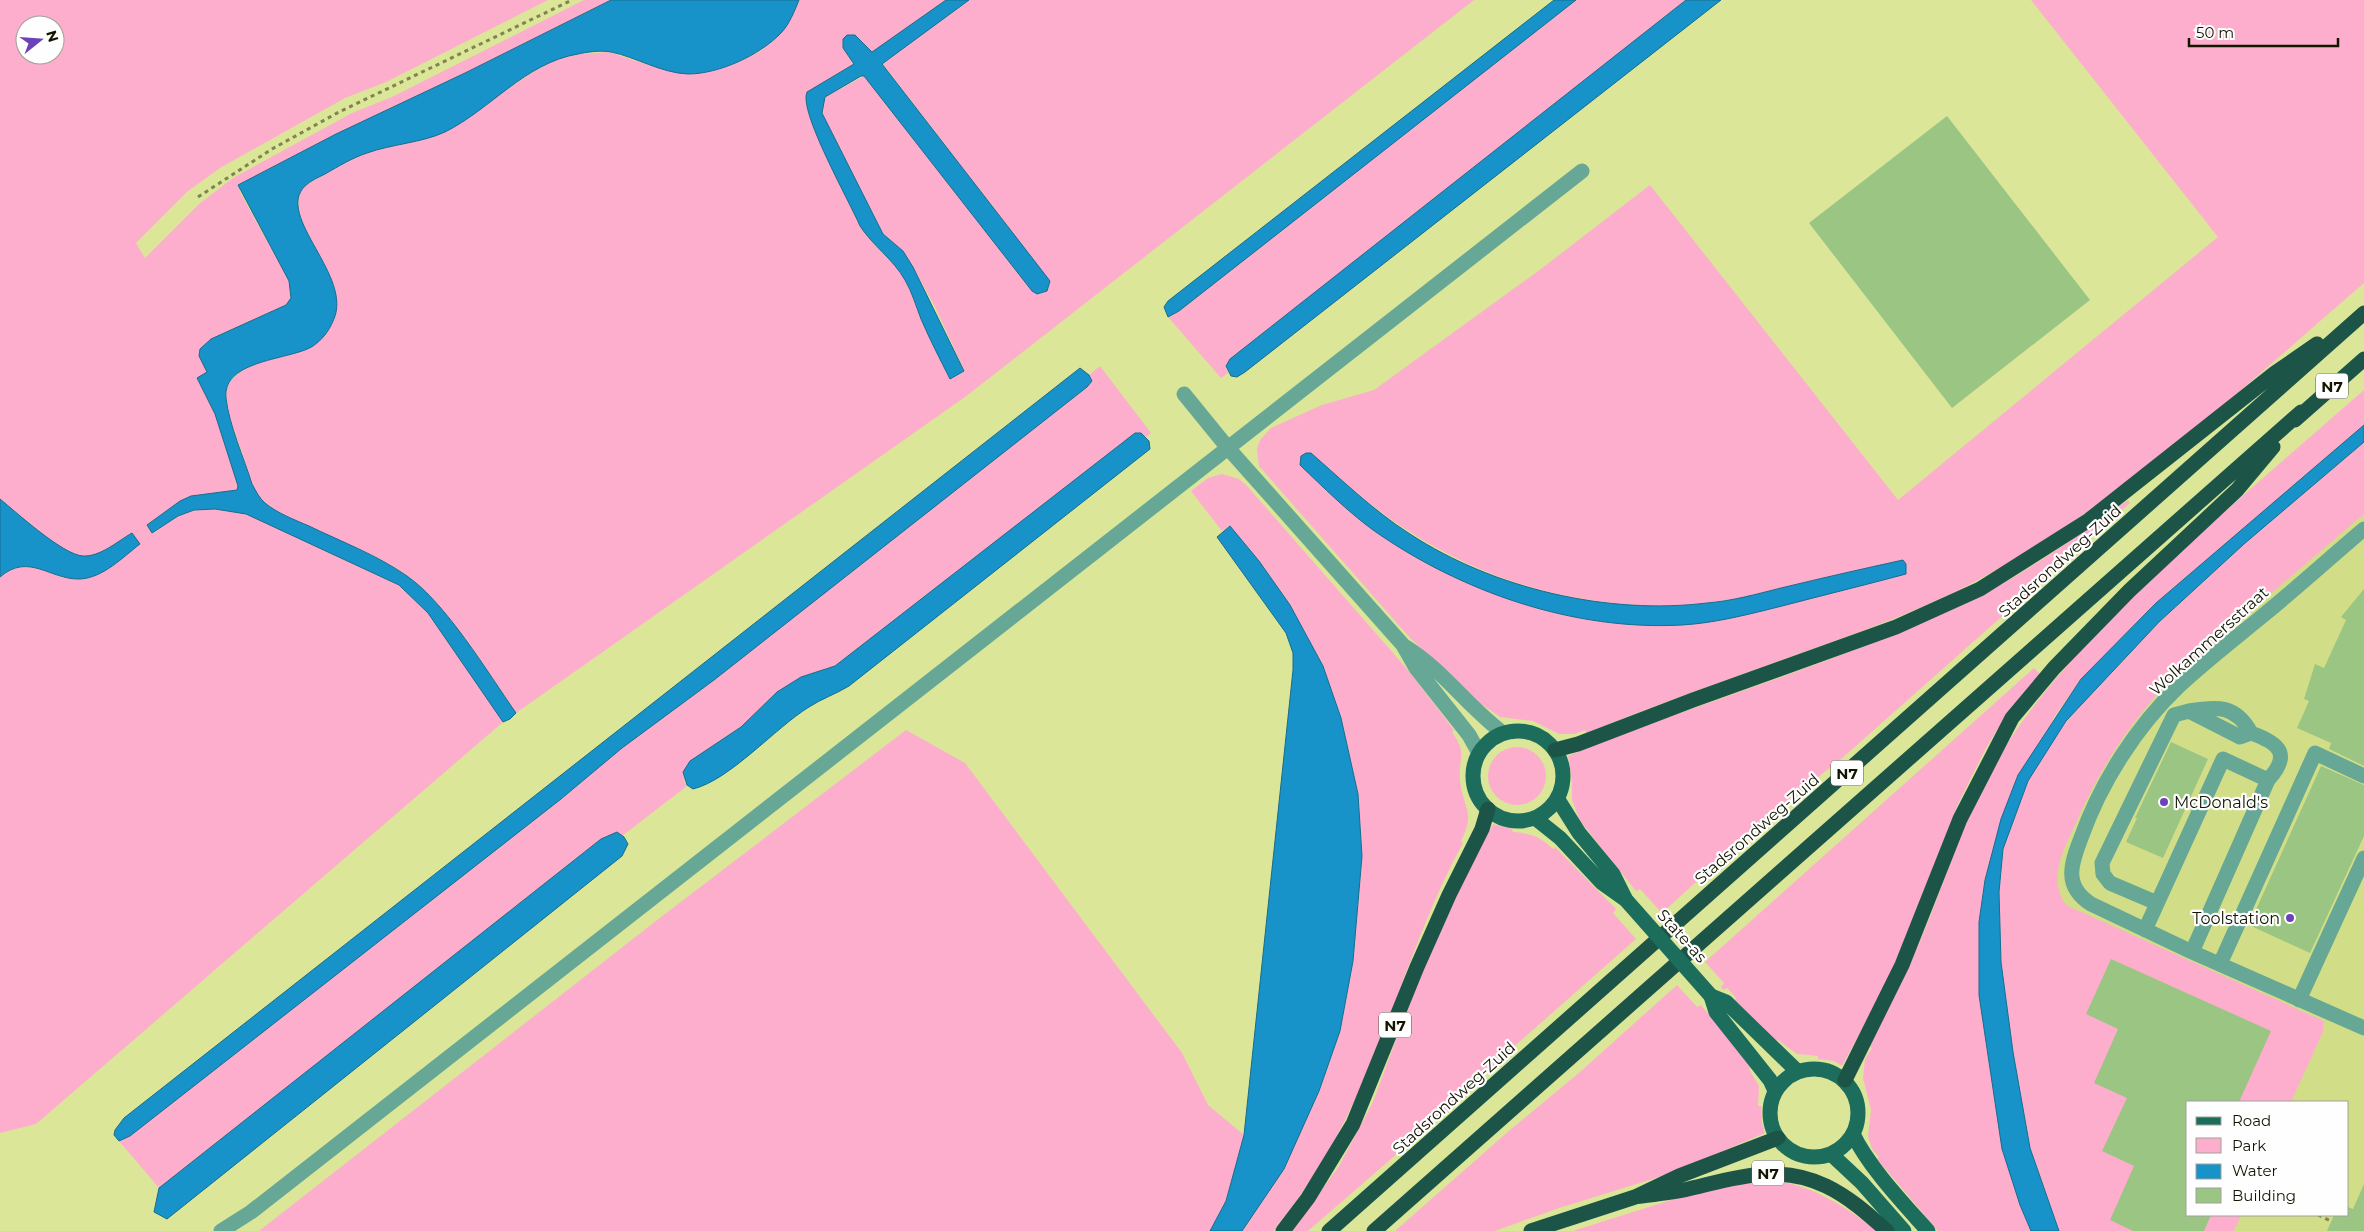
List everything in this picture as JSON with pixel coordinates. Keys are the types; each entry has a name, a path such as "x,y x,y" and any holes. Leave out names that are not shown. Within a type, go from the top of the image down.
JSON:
{"highway":[{"name":"N7","path":"1555,750 1578,744 1685,703 1896,627 1980,589 2089,520 2275,373 2364,313"},
{"name":"Stadsrondweg-Zuid","path":"1329,1231 2364,313"},
{"name":"N7","path":"1374,1231 2301,412 2364,359"},
{"name":"N7","path":"1845,1080 1902,965 1960,819 2012,718 2054,668 2129,590 2237,490 2301,412"},
{"name":"N7","path":"1283,1231 1313,1190 1353,1124 1417,967 1449,894 1482,829 1488,809"},
{"name":"N7","path":"1635,1198 1679,1176 1778,1138"},
{"name":"N7","path":"1531,1231 1635,1198 1684,1190 1744,1175 1763,1173 1784,1175 1825,1185 1846,1197 1887,1231"}],"main road":[{"path":"1515,731 1532,733 1547,742 1555,750 1561,762 1562,786 1558,798 1552,806 1535,818 1517,821 1507,820 1488,809 1477,795 1473,778 1474,764 1479,753 1493,738 1503,733 1515,731"},
{"name":"State-as","path":"1558,798 1579,833 1612,874 1626,900"},
{"name":"State-as","path":"1535,818 1560,838 1602,883 1626,900 1711,996 1716,1012 1770,1080 1775,1091"},
{"name":"State-as","path":"1711,996 1726,1002 1797,1071"},
{"path":"1818,1068 1837,1074 1845,1080 1852,1089 1859,1112 1853,1134 1840,1149 1831,1154 1812,1157 1802,1155 1788,1148 1778,1138 1773,1129 1770,1110 1775,1091 1781,1082 1797,1071 1818,1068"},
{"path":"1853,1134 1858,1144 1897,1195 1928,1231"},
{"path":"1831,1154 1862,1183 1904,1231"}],"street":[{"path":"222,1231 252,1212 1582,172"},
{"path":"1184,394 1228,448 1402,645 1416,668 1469,736 1479,753"},
{"name":"Wolkammersstraat","path":"2364,529 2179,687 2157,710 2113,770 2096,801 2074,856 2071,874 2073,887 2078,895 2090,904 2192,952 2364,1028"},
{"path":"1402,645 1425,659 1487,721 1503,733"},
{"path":"2157,904 2110,883 2103,874 2102,863 2174,715 2189,711 2240,737 2251,733 2266,738 2278,746 2281,754 2276,771 2268,780 2192,952"},
{"path":"2220,964 2315,754 2364,776"},
{"path":"2145,930 2223,760 2268,780"},
{"path":"2299,1000 2364,858"}],"path":[{"path":"198,197 272,149 339,112 572,0"},
{"path":"2320,1216 2331,1221"}],"shaded area":[{"path":"2364,433 2364,1231 2045,1231 1998,851"}],"green space":[{"path":"0,0 548,0 386,82 345,98 220,168 188,191 136,243 145,258 199,204 233,178 352,113 392,97 584,0 611,0 465,73 336,134 239,185 240,192 289,281 291,298 286,305 211,339 200,356 207,372 197,378 215,414 238,486 237,490 191,496 180,501 147,525 153,533 178,516 194,510 215,509 246,514 399,585 428,613 503,722 36,1124 0,1133 0,577 15,569 31,567 63,578 132,534 96,554 83,556 74,554 52,541 0,499"},
{"path":"799,0 946,0 872,52 860,39 843,48 854,64 807,92 806,102 810,118 826,157 860,226 905,280 928,334 951,378 964,370 935,307 913,267 903,251 883,234 822,113 825,97 864,76 1032,291 1047,291 1050,281 882,63 969,0 1474,0 965,397 516,713 467,640 439,605 424,590 409,577 375,556 302,524 268,505 257,494 250,481 242,452 229,418 226,397 228,386 235,376 246,369 273,357 311,347 303,226 298,210 299,195 304,186 368,152 441,133 550,61 579,54 609,52 652,66 688,74 713,70 741,61 762,50 783,31"},
{"path":"1576,0 1686,0 1226,366 1228,373 1221,378 1168,317 1179,311"},
{"path":"2031,0 2364,0 2364,283 2226,403 2131,480 2031,549 1978,580 1958,591 1851,635 1586,733 1585,730 1575,734 1559,734 1533,721 1500,717 1480,703 1411,639 1259,466 1257,449 1260,440 1271,428 1322,405 1374,390 1541,269 1650,185 1898,500 2218,237","holes":["1334,473 1401,526 1437,548 1474,566 1513,581 1553,593 1594,601 1637,605 1689,605 1732,600 1741,603 1755,612 1682,625 1619,623 1566,615 1522,603 1437,569 1373,529"]},
{"path":"1100,366 1151,433 1146,437 1141,433 1135,433 835,666 801,677 777,692 741,727 690,761 684,781 687,786 622,836 617,832 601,839 159,1188 119,1141 130,1136 561,799 622,748 714,680 1092,381 1089,375"},
{"path":"2364,390 2364,425 2156,603 2081,679 2053,719 1985,880 1979,922 1979,995 1990,1065 2020,1205 2031,1231 1938,1231 1877,1159 1879,1157 1872,1149 1868,1136 1871,1110 1863,1078 1865,1059 1872,1048 1869,1046 1916,950 1980,791 2002,752 2033,707 2068,664 2105,625 2198,536"},
{"path":"2364,442 2364,514 2170,680 2155,697 2128,730 2085,802 2059,864 2058,884 2060,895 2066,905 2324,1021 2323,1032 2291,1101 2186,1101 2186,1216 2241,1216 2234,1231 2059,1231 2030,1148 2013,1052 2001,962 1999,892 2003,849 2028,781 2066,721 2159,622 2244,544"},
{"path":"1222,474 1239,479 1247,486 1407,669 1454,730 1452,732 1457,739 1461,751 1460,781 1468,816 1468,823 1461,841 1463,843 1422,931 1376,1052 1354,1102 1312,1178 1273,1231 1242,1231 1284,1169 1319,1091 1340,1031 1353,961 1362,856 1358,794 1341,718 1323,666 1290,605 1259,561 1230,526 1222,531 1191,491 1208,478"},
{"path":"2128,500 2130,503 1840,760 1774,811 1662,913 1640,889 1636,891 1580,821 1572,800 1572,782 1568,756 1823,662 1924,622 1973,599 2013,577 2071,540"},
{"path":"2034,668 2040,674 1997,730 1959,802 1896,962 1878,1000 1842,1066 1834,1061 1818,1059 1818,1056 1797,1054 1778,1040 1775,1042 1734,1001 1736,998 1727,988 1723,990 1721,987 1724,983 1705,962"},
{"path":"906,730 965,763 1182,1053 1208,1105 1244,1135 1226,1201 1210,1231 259,1231 661,917"},
{"path":"1517,747 1533,752 1541,760 1546,776 1541,792 1533,800 1517,805 1501,800 1493,792 1488,776 1493,760 1501,752"},
{"path":"1493,824 1512,829 1513,832 1535,836 1553,849 1555,847 1616,909 1613,913 1636,939 1509,1051 1452,1106 1308,1231 1292,1231 1339,1166 1373,1102 1422,969 1467,868"},
{"path":"1677,985 1697,1007 1701,1005 1752,1067 1749,1069 1759,1086 1758,1106 1761,1106 1762,1123 1765,1133 1669,1174 1559,1208 1495,1231 1395,1231 1510,1130 1580,1072"},
{"path":"1774,1180 1803,1187 1829,1199 1853,1213 1877,1231 1573,1231 1674,1199 1737,1182"}],"water":[{"path":"611,0 799,0 792,17 781,33 751,56 726,67 700,73 678,73 620,54 603,51 582,53 559,59 525,77 445,132 426,139 386,147 361,155 309,182 298,199 299,214 334,286 337,304 333,321 325,335 313,346 303,351 246,368 235,375 228,385 226,398 237,441 252,484 261,499 281,513 384,562 422,588 437,603 466,640 516,713 510,719 503,722 428,613 399,585 246,514 215,509 194,510 178,516 152,533 147,525 180,501 191,496 237,490 238,486 215,414 197,378 207,372 199,356 200,349 211,339 286,305 291,298 289,281 238,185 336,134 465,73"},
{"path":"946,0 969,0 882,64 1050,281 1047,291 1037,294 1032,291 864,76 825,97 822,113 883,234 903,251 913,267 964,371 950,379 924,327 905,280 860,226 826,157 810,118 806,102 807,92 854,64 843,48 843,39 847,35 855,35 872,52"},
{"path":"1554,0 1576,0 1179,311 1168,317 1164,307 1168,301"},
{"path":"1686,0 1721,0 1245,372 1237,377 1231,376 1226,366 1230,359"},
{"path":"1080,368 1089,375 1092,381 1087,387 714,680 622,748 561,799 130,1136 119,1141 114,1135 115,1130 124,1118"},
{"path":"2364,425 2364,442 2244,544 2159,622 2066,721 2028,781 2003,849 1999,892 2001,962 2013,1052 2030,1148 2059,1231 2031,1231 2020,1205 2002,1149 1979,995 1979,922 1985,880 2001,819 2018,775 2081,679 2156,603"},
{"path":"1135,433 1141,433 1149,441 1150,449 849,686 814,704 796,716 737,765 722,775 707,784 693,789 687,785 683,772 690,761 741,727 777,692 801,677 835,666"},
{"path":"1311,453 1384,516 1443,553 1478,570 1553,594 1592,601 1669,606 1735,599 1903,560 1906,564 1906,574 1745,615 1695,624 1641,625 1560,614 1520,603 1481,589 1443,572 1407,552 1363,523 1300,465 1301,456"},
{"path":"0,499 52,541 74,554 89,556 96,554 132,533 140,544 105,571 88,578 69,578 30,567 11,570 0,577"},
{"path":"1230,526 1259,561 1290,605 1323,666 1341,718 1358,794 1362,856 1353,961 1340,1031 1319,1091 1284,1169 1242,1231 1210,1231 1226,1201 1244,1135 1293,670 1293,653 1286,633 1217,537"},
{"path":"617,832 624,837 628,844 622,856 167,1219 154,1212 159,1188 601,839"}],"building":[{"path":"1947,116 2090,300 1952,408 1809,223"},
{"path":"2364,589 2364,766 2329,749 2331,743 2297,728 2309,701 2304,699 2315,664 2324,668 2346,620 2341,617"},
{"name":"McDonald's","path":"2171,742 2208,759 2163,858 2126,842 2137,818 2135,818"},
{"path":"2321,766 2364,785 2364,836 2310,953 2249,925"},
{"path":"2111,959 2271,1031 2239,1101 2186,1101 2186,1216 2211,1216 2204,1231 2133,1231 2110,1220 2134,1166 2102,1151 2127,1098 2094,1083 2118,1029 2086,1014"},
{"path":"2364,1184 2364,1231 2327,1231 2334,1216 2349,1216 2349,1207 2353,1209"}],"place":[{"name":"McDonald's","path":"2164,802"},
{"name":"Toolstation","path":"2290,918"}]}
